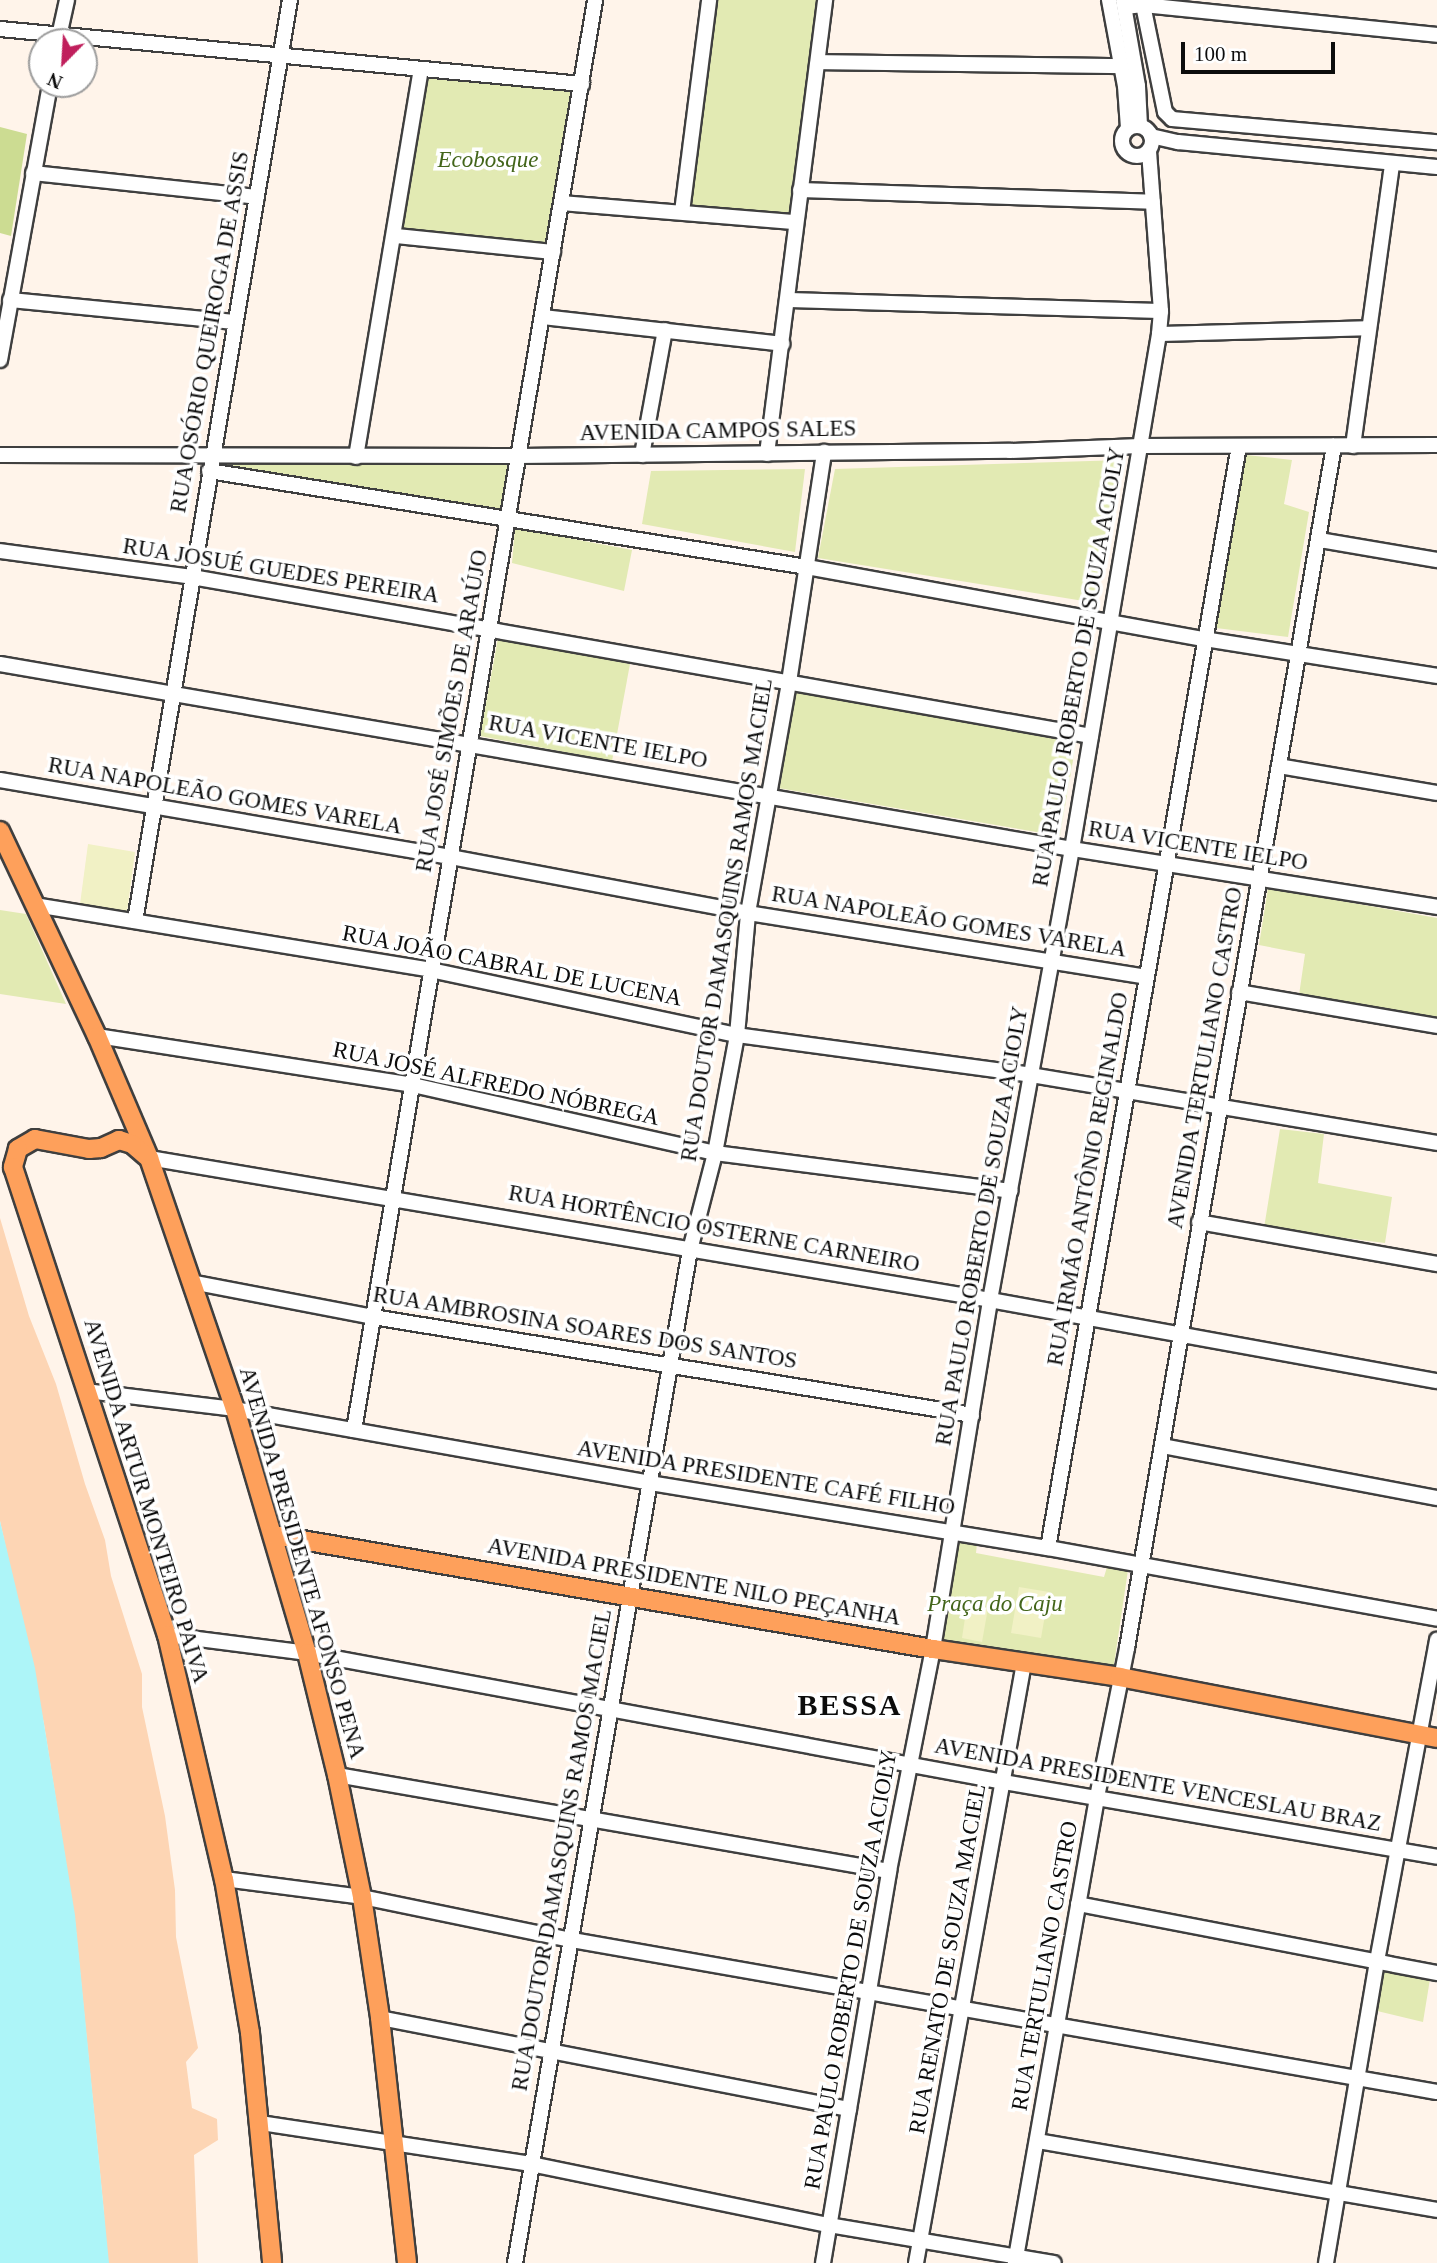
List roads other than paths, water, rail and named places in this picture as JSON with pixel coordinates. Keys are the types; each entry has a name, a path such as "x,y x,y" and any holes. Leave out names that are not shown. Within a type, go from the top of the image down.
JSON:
{"main road":[{"name":"AVENIDA PRESIDENTE AFONSO PENA","path":"0,831 97,1036 149,1158 235,1409 307,1653 337,1775 362,1898 380,2018 407,2263"},
{"name":"AVENIDA PRESIDENTE AFONSO PENA","path":"119,1140 123,1125 124,1099"},
{"name":"AVENIDA ARTUR MONTEIRO PAIVA","path":"119,1140 101,1149 89,1149 35,1139 18,1149 14,1158 14,1174 167,1635 223,1879 250,2033 272,2263"},
{"name":"RUA HORTÊNCIO OSTERNE CARNEIRO","path":"119,1140 132,1144 149,1158"},
{"name":"AVENIDA PRESIDENTE NILO PEÇANHA","path":"273,1535 629,1594 933,1649 1120,1677 1428,1737"}],"street":[{"path":"61,28 66,0"},
{"name":"RUA OSÓRIO QUEIROGA DE ASSIS","path":"135,921 290,0"},
{"name":"RUA JOSÉ SIMÕES DE ARAÚJO","path":"354,1430 595,0"},
{"path":"682,212 709,0"},
{"path":"767,454 825,0"},
{"path":"1109,0 1121,66 1143,140"},
{"path":"1143,140 1138,86 1124,4 1142,3 1436,31"},
{"path":"1142,3 1165,112 1172,119 1437,142"},
{"path":"0,29 28,33"},
{"path":"98,41 281,54 582,84"},
{"path":"817,62 1121,66"},
{"path":"356,457 396,236 421,69"},
{"path":"0,360 47,98"},
{"path":"1355,161 1356,136"},
{"path":"1143,140 1437,167"},
{"name":"RUA PAULO ROBERTO DE SOUZA ACIOLY","path":"823,2263 889,1871 933,1649 990,1300 1072,849 1159,334 1161,311 1152,198 1143,140"},
{"path":"1353,446 1392,164"},
{"path":"33,173 257,197"},
{"path":"800,190 1152,198"},
{"path":"562,202 795,222"},
{"path":"396,236 553,252"},
{"path":"10,300 235,322"},
{"path":"788,300 1161,311"},
{"path":"542,317 782,344"},
{"path":"1159,334 1368,328"},
{"path":"642,455 665,330"},
{"name":"AVENIDA CAMPOS SALES","path":"0,455 518,456 1010,451 1140,446 1437,445"},
{"name":"RUA IRMÃO ANTÔNIO REGINALDO","path":"1048,1548 1239,446"},
{"name":"AVENIDA TERTULIANO CASTRO","path":"1120,1677 1162,1446 1218,1107 1320,540 1334,446"},
{"name":"RUA DOUTOR DAMASQUINS RAMOS MACIEL","path":"515,2263 690,1250 715,1153 737,1035 748,913 789,682 824,452"},
{"path":"209,471 807,567 1204,639 1437,676"},
{"path":"1320,540 1437,560"},
{"name":"RUA JOSUÉ GUEDES PEREIRA","path":"0,551 192,577 1091,736"},
{"name":"RUA VICENTE IELPO","path":"0,664 468,742 1072,849 1437,907"},
{"path":"1279,766 1437,793"},
{"name":"RUA NAPOLEÃO GOMES VARELA","path":"0,780 450,857 748,913 1146,977"},
{"name":"RUA JOÃO CABRAL DE LUCENA","path":"35,905 431,970 737,1035 1031,1075 1437,1143"},
{"path":"1239,992 1437,1026"},
{"name":"RUA JOSÉ ALFREDO NÓBREGA","path":"97,1036 413,1085 715,1153 1011,1192"},
{"name":"RUA HORTÊNCIO OSTERNE CARNEIRO","path":"149,1158 990,1300 1437,1381"},
{"path":"1199,1222 1437,1264"},
{"name":"RUA AMBROSINA SOARES DOS SANTOS","path":"191,1282 373,1317 972,1415"},
{"name":"AVENIDA PRESIDENTE CAFÉ FILHO","path":"86,1391 235,1409 650,1483 1048,1548 1437,1619"},
{"path":"1162,1446 1437,1499"},
{"name":"AVENIDA PRESIDENTE VENCESLAU BRAZ","path":"167,1635 307,1653 1004,1782 1437,1857"},
{"path":"1326,2263 1397,1850 1428,1737 1437,1640"},
{"name":"RUA RENATO DE SOUZA MACIEL","path":"916,2263 1024,1663"},
{"name":"RUA TERTULIANO CASTRO","path":"1015,2260 1120,1677"},
{"path":"337,1775 889,1871"},
{"path":"223,1879 362,1898 572,1940 1437,2092"},
{"path":"1078,1904 1437,1973"},
{"path":"380,2018 849,2109"},
{"path":"260,2123 531,2164 829,2225 1015,2260 1054,2263"},
{"path":"1038,2141 1437,2210"}],"water":[{"path":"0,1521 35,1668 75,1915 109,2263 0,2263"}],"district":[{"name":"BESSA","path":"850,1705"}],"park label":[{"name":"Ecobosque","path":"488,160"},
{"name":"Praça do Caju","path":"995,1604"}]}
